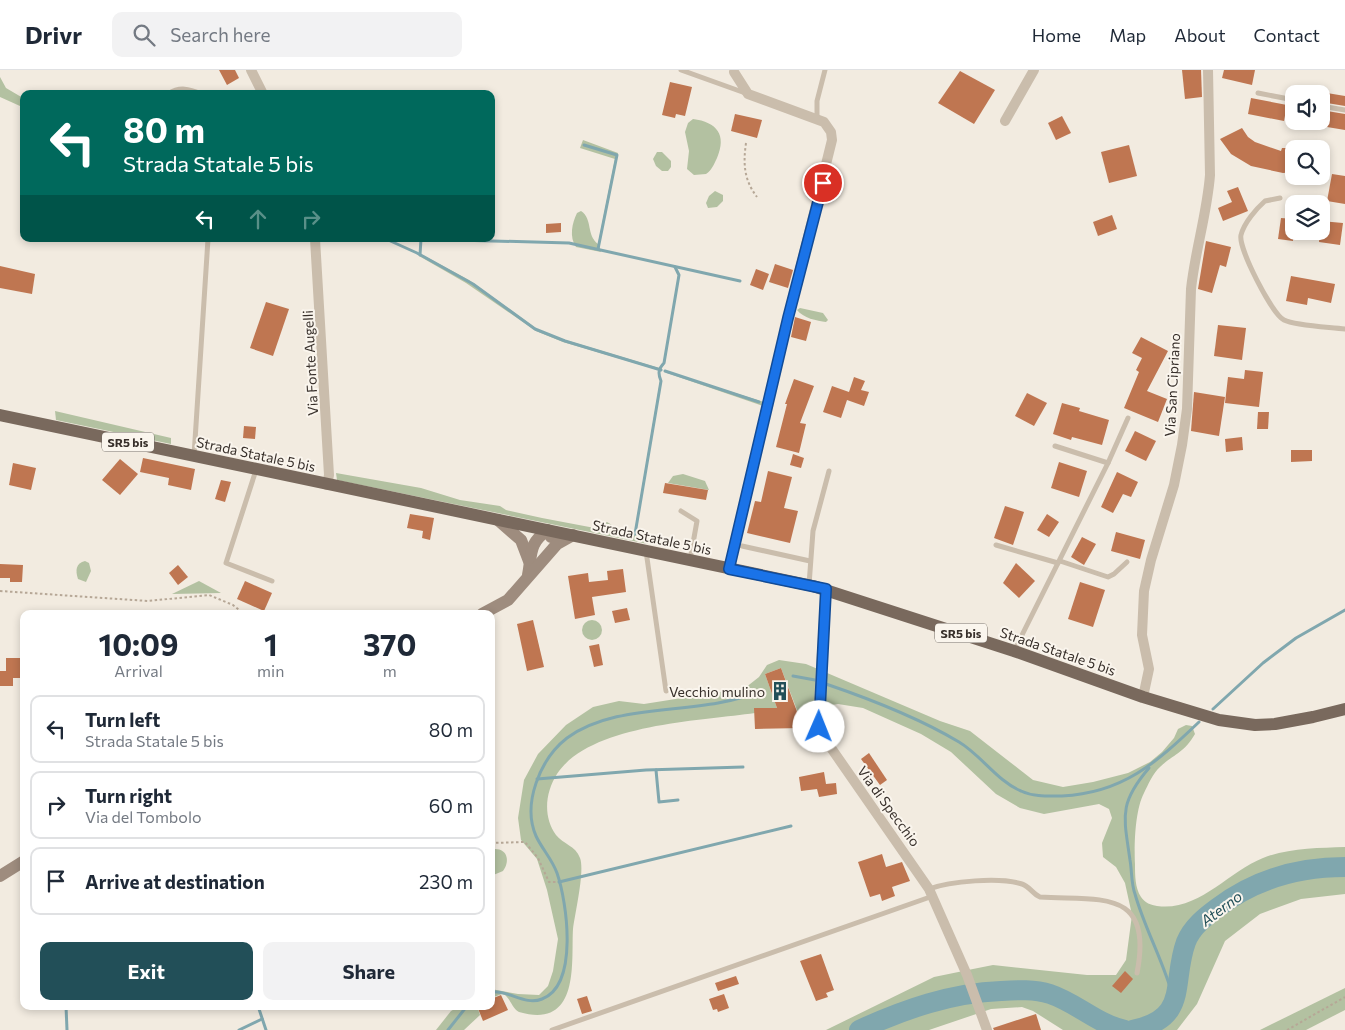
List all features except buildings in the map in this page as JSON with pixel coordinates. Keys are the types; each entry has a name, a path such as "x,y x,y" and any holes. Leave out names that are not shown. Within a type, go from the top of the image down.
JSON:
{"main road":[{"name":"Strada Statale 5 bis","path":"0,415 826,589 1014,651 1143,697 1219,720 1255,725 1295,721 1345,709"},
{"path":"498,520 521,540 529,561"},
{"path":"543,559 551,542 548,530"},
{"path":"528,575 530,554 534,545 548,530"},
{"path":"489,610 508,600 528,575 561,540 573,535"},
{"path":"0,876 20,864"}],"street":[{"path":"252,70 261,90"},
{"path":"1005,121 1034,70"},
{"name":"Via San Cipriano","path":"1143,697 1149,673 1142,635 1144,591 1151,560 1174,485 1185,427 1191,289 1209,184 1208,70"},
{"path":"729,569 788,318 832,146 831,132 828,126 817,119 748,94 733,71"},
{"name":"Via Fonte Augelli","path":"315,242 326,386 329,475 327,485"},
{"name":"Via di Specchio","path":"826,589 818,716 820,732 931,892 967,976 985,1026"}],"lane":[{"path":"681,70 748,94"},
{"path":"817,119 817,101 825,70"},
{"path":"174,90 181,88 192,90"},
{"path":"1258,94 1285,98"},
{"path":"1330,108 1345,110"},
{"path":"1280,198 1265,201 1245,227 1240,242 1245,254 1272,307 1280,317 1290,322 1345,329"},
{"path":"194,456 208,242"},
{"path":"1014,651 1108,464 1128,418"},
{"path":"1055,446 1108,464"},
{"path":"256,470 226,563 272,581"},
{"path":"809,585 813,532 829,471"},
{"path":"680,511 697,521 690,560"},
{"path":"996,545 1059,562 1102,577 1114,574 1127,562"},
{"path":"742,546 810,561"},
{"path":"646,551 666,691"},
{"path":"552,1030 931,892 946,884 1006,881 1025,884 1035,895 1040,897 1077,897 1116,903 1130,915 1140,935 1141,947 1137,973"}],"path":[{"path":"746,143 743,160 747,183 757,197"},
{"path":"0,591 148,601 209,595 224,600 238,610"},
{"path":"495,844 525,842 538,858 548,882 556,882"},
{"path":"1287,1030 1345,997"}],"green space":[{"path":"0,77 6,88 20,96 20,106 0,97"},
{"path":"693,119 708,123 718,131 720,136 720,150 711,169 706,174 694,175 687,169 689,151 685,132 688,123"},
{"path":"583,140 618,153 599,245 601,252 576,247 572,239 573,226 577,213 581,211 585,214 592,236 598,244 615,159 580,148"},
{"path":"657,152 662,152 671,161 671,167 668,171 662,171 656,166 653,159"},
{"path":"715,191 723,195 723,201 717,207 708,208 706,203 709,196"},
{"path":"419,253 469,280 537,329 559,338 659,368 664,363 678,275 676,272 679,273 665,363 659,373 661,381 635,534 649,537 648,544 337,480 336,473 421,488 460,500 500,506 506,510 600,529 601,525 607,522 612,525 612,531 634,535 660,381 658,370 563,342 536,331 466,283 419,256"},
{"path":"800,308 823,313 828,320 822,322 806,317 797,310"},
{"path":"665,371 764,402 763,406 667,373"},
{"path":"55,411 171,438 171,444 56,420"},
{"path":"683,474 705,481 709,490 668,483 673,476"},
{"path":"85,561 89,563 91,571 86,582 78,579 77,573 78,565"},
{"path":"199,581 221,593 172,594"},
{"path":"592,620 599,623 602,630 599,637 592,640 585,637 582,630 585,623"},
{"path":"779,660 806,664 940,721 970,731 1033,780 1063,787 1128,773 1150,762 1162,752 1174,738 1178,729 1186,725 1192,726 1195,734 1191,741 1183,750 1157,770 1141,800 1136,828 1135,877 1136,886 1143,899 1157,906 1172,906 1186,903 1212,890 1237,872 1263,858 1293,850 1345,847 1345,894 1301,899 1260,914 1225,941 1197,1004 1177,1030 1063,1030 1033,1011 1022,1007 991,1009 929,1030 826,1030 934,977 993,965 1087,975 1116,975 1126,960 1132,915 1125,883 1116,867 1103,857 1102,843 1112,818 1109,809 1099,804 1044,814 1020,808 996,794 951,752 921,734 863,708 838,704 826,706 809,716 800,718 781,668 765,674 777,708 755,708 755,713 677,723 620,735 594,744 573,757 557,774 548,797 547,813 549,821 556,835 578,854 581,864 581,882 573,929 571,974 568,989 563,1002 553,1011 539,1015 519,1012 505,995 495,997 495,990 539,995 548,986 553,971 558,939 547,890 537,859 521,840 518,818 524,780 538,754 566,725 593,707 619,701 644,704 745,688 759,677 767,665"},
{"path":"495,849 503,851 505,854 507,864 503,871 495,874"},
{"path":"1345,988 1345,1010 1306,1030 1260,1030"},
{"path":"478,1010 480,1015 464,1030 436,1030 451,1011"}],"waterway":[{"path":"584,145 617,155 598,249"},
{"path":"495,241 569,243 740,281"},
{"path":"393,242 417,253 473,284 535,329 565,341 661,370"},
{"path":"420,255 421,242"},
{"path":"635,534 661,381 659,372 664,363 679,275 675,267"},
{"path":"665,371 759,402"},
{"path":"1213,709 1263,663 1296,638 1345,610"},
{"path":"793,676 815,680"},
{"path":"826,684 894,710 944,733 967,747 1012,787 1026,793 1041,796 1084,794 1121,782 1153,763 1199,722"},
{"path":"495,992 529,1001 542,999 554,991 566,961 566,922 561,886 555,868 536,836 531,810 536,783 557,747 567,738 588,726 611,718 635,713 712,704 737,699 760,691"},
{"path":"537,779 646,770 743,767"},
{"path":"1149,768 1132,792 1128,802 1125,821 1134,890 1170,987 1171,999 1169,1009"},
{"path":"656,770 659,802 678,800"},
{"path":"559,882 791,826"},
{"name":"Aterno","path":"1132,1030 1150,1025 1163,1017 1171,1008 1178,985 1186,942 1195,927 1212,911 1246,889 1277,877 1310,869 1345,867"},
{"name":"Aterno","path":"859,1030 928,1003 982,992 1020,990 1050,994 1105,1023 1125,1030"},
{"path":"66,1010 67,1030"},
{"path":"259,1010 266,1030"},
{"path":"448,1030 464,1010"},
{"path":"239,1030 262,1019"}],"place":[{"name":"Vecchio mulino","path":"780,691"}],"route":[{"path":"819,727 818,716 826,589 729,569 788,318 823,183"}]}
